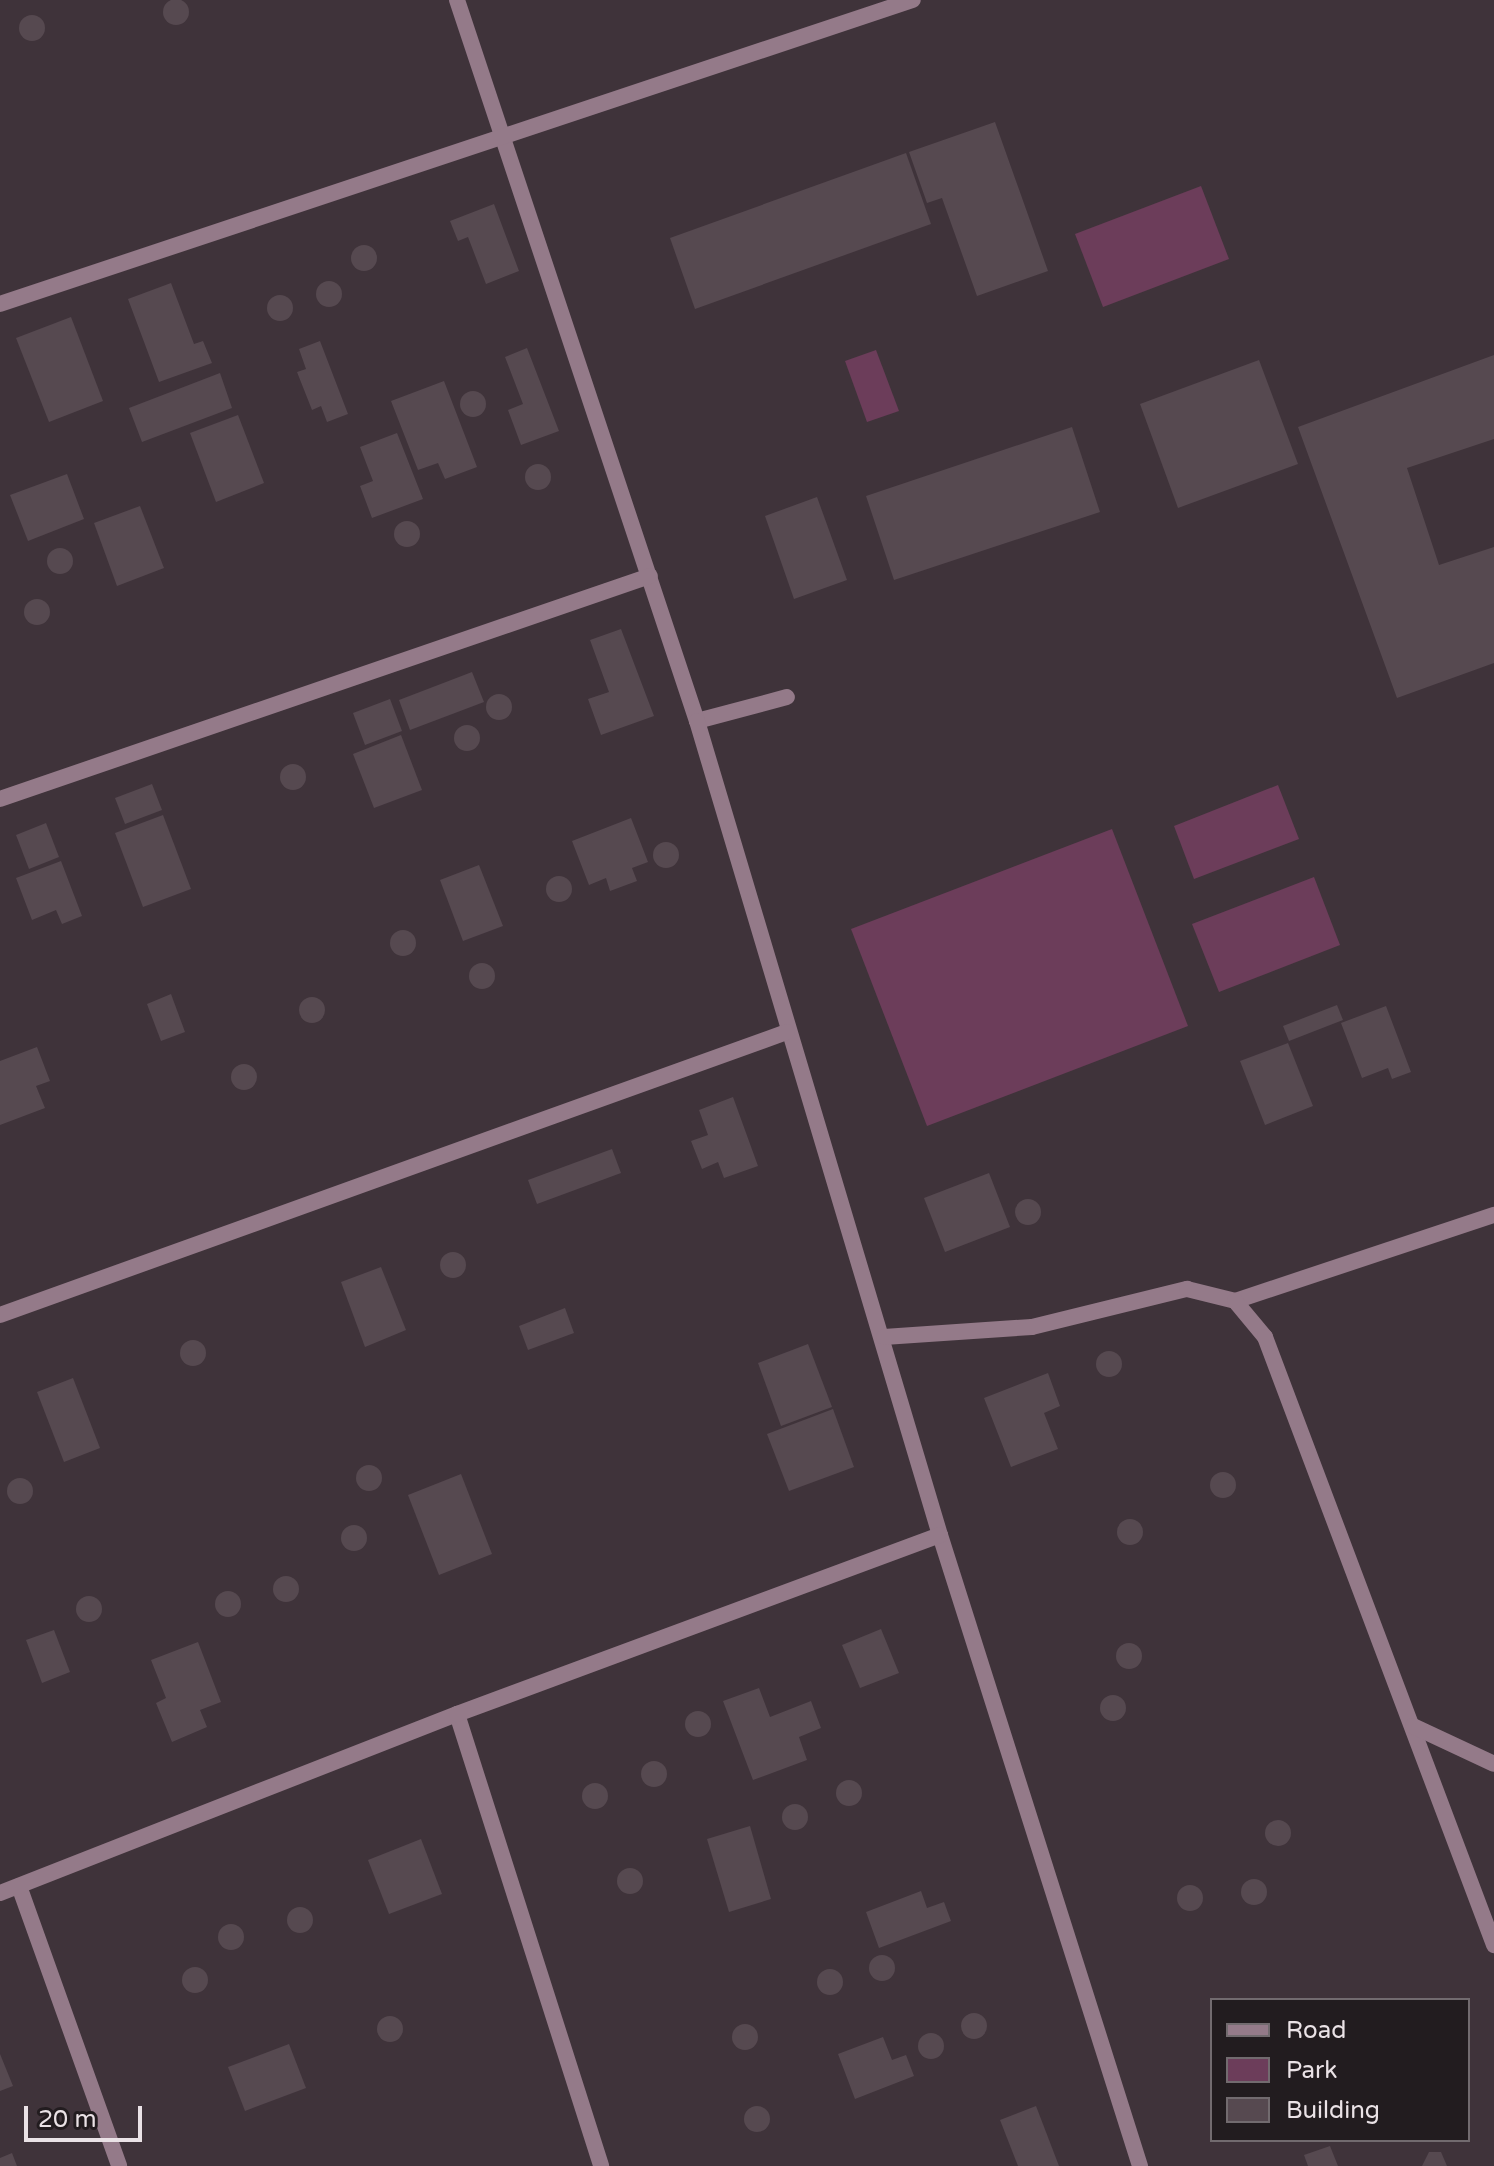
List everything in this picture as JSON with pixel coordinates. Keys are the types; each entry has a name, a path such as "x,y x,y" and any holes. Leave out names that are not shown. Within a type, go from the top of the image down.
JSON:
{"street":[{"path":"457,0 505,132 697,721 787,1032 884,1337 940,1535 1140,2166"},
{"path":"0,304 505,132 645,92 913,0"},
{"path":"0,799 650,576"},
{"path":"697,721 787,697"},
{"path":"0,1315 787,1032"},
{"path":"884,1337 1032,1327 1187,1289 1235,1301 1494,1215"},
{"path":"1235,1301 1265,1337 1494,1945"},
{"path":"0,1893 457,1714 940,1535"},
{"path":"457,1714 601,2166"},
{"path":"1413,1726 1494,1764"},
{"path":"19,1886 119,2166"}],"green space":[{"path":"1201,186 1229,259 1103,307 1075,234"},
{"path":"876,350 899,411 867,422 845,361"},
{"path":"1278,785 1299,839 1194,879 1174,826"},
{"path":"1112,829 1188,1026 927,1126 851,929"},
{"path":"1314,877 1340,945 1219,992 1192,924"}],"building":[{"path":"176,-1 185,3 189,12 185,21 176,25 167,21 163,12 167,3"},
{"path":"32,15 41,19 45,28 41,37 32,41 23,37 19,28 23,19"},
{"path":"995,122 1048,271 977,296 942,198 927,203 909,152"},
{"path":"906,153 931,224 695,309 670,238"},
{"path":"494,204 519,271 486,284 468,237 458,241 450,221"},
{"path":"364,245 373,249 377,258 373,267 364,271 355,267 351,258 355,249"},
{"path":"329,281 338,285 342,294 338,303 329,307 320,303 316,294 320,285"},
{"path":"171,283 194,344 203,341 212,363 159,382 128,299"},
{"path":"280,295 289,299 293,308 289,317 280,321 271,317 267,308 271,299"},
{"path":"71,317 103,401 49,422 16,338"},
{"path":"320,341 348,414 327,422 321,406 312,410 297,372 306,369 299,349"},
{"path":"527,348 559,431 521,445 508,410 523,404 505,357"},
{"path":"1494,355 1494,439 1407,468 1439,565 1494,547 1494,663 1397,698 1298,427"},
{"path":"1259,360 1298,464 1178,508 1140,404"},
{"path":"220,373 232,408 142,442 129,408"},
{"path":"444,381 477,467 445,479 438,463 418,470 391,401"},
{"path":"473,391 482,395 486,404 482,413 473,417 464,413 460,404 464,395"},
{"path":"238,415 264,483 216,502 190,433"},
{"path":"1072,427 1100,512 894,580 866,496"},
{"path":"397,433 423,499 372,518 360,486 373,481 360,447"},
{"path":"538,464 547,468 551,477 547,486 538,490 529,486 525,477 529,468"},
{"path":"67,474 84,519 28,541 10,495"},
{"path":"817,497 847,580 794,599 765,516"},
{"path":"140,506 164,568 117,586 94,523"},
{"path":"407,521 416,525 420,534 416,543 407,547 398,543 394,534 398,525"},
{"path":"60,548 69,552 73,561 69,570 60,574 51,570 47,561 51,552"},
{"path":"37,599 46,603 50,612 46,621 37,625 28,621 24,612 28,603"},
{"path":"621,629 654,716 601,735 588,699 609,692 590,640"},
{"path":"472,672 484,702 410,730 399,700"},
{"path":"499,694 508,698 512,707 508,716 499,720 490,716 486,707 490,698"},
{"path":"390,699 402,731 365,745 353,713"},
{"path":"467,725 476,729 480,738 476,747 467,751 458,747 454,738 458,729"},
{"path":"401,735 422,790 374,808 353,754"},
{"path":"293,764 302,768 306,777 302,786 293,790 284,786 280,777 284,768"},
{"path":"152,784 162,810 125,824 115,798"},
{"path":"163,815 191,889 143,907 115,833"},
{"path":"631,818 648,862 632,868 637,881 610,891 606,878 589,885 572,841"},
{"path":"46,823 59,857 29,869 16,835"},
{"path":"666,842 675,846 679,855 675,864 666,868 657,864 653,855 657,846"},
{"path":"61,861 82,916 62,924 56,910 32,920 16,878"},
{"path":"479,865 503,926 463,941 440,880"},
{"path":"559,876 568,880 572,889 568,898 559,902 550,898 546,889 550,880"},
{"path":"403,930 412,934 416,943 412,952 403,956 394,952 390,943 394,934"},
{"path":"482,963 491,967 495,976 491,985 482,989 473,985 469,976 473,967"},
{"path":"171,994 185,1032 161,1041 147,1004"},
{"path":"312,997 321,1001 325,1010 321,1019 312,1023 303,1019 299,1010 303,1001"},
{"path":"1337,1005 1343,1020 1289,1041 1283,1026"},
{"path":"1386,1006 1411,1072 1392,1079 1388,1068 1362,1078 1341,1023"},
{"path":"1288,1043 1313,1106 1265,1125 1240,1061"},
{"path":"37,1047 50,1081 36,1086 45,1108 0,1125 0,1061"},
{"path":"244,1064 253,1068 257,1077 253,1086 244,1090 235,1086 231,1077 235,1068"},
{"path":"733,1097 758,1166 724,1178 718,1162 702,1169 691,1141 708,1135 699,1110"},
{"path":"612,1149 621,1173 537,1204 528,1180"},
{"path":"989,1173 1010,1227 945,1252 924,1198"},
{"path":"1028,1199 1037,1203 1041,1212 1037,1221 1028,1225 1019,1221 1015,1212 1019,1203"},
{"path":"453,1252 462,1256 466,1265 462,1274 453,1278 444,1274 440,1265 444,1256"},
{"path":"381,1267 406,1330 365,1347 341,1282"},
{"path":"565,1308 574,1333 528,1350 519,1326"},
{"path":"193,1340 202,1344 206,1353 202,1362 193,1366 184,1362 180,1353 184,1344"},
{"path":"808,1344 832,1407 781,1426 758,1363"},
{"path":"1109,1351 1118,1355 1122,1364 1118,1373 1109,1377 1100,1373 1096,1364 1100,1355"},
{"path":"1048,1373 1060,1406 1044,1413 1058,1449 1011,1467 984,1398"},
{"path":"73,1378 100,1448 64,1462 37,1392"},
{"path":"833,1409 854,1467 789,1491 767,1434"},
{"path":"369,1465 378,1469 382,1478 378,1487 369,1491 360,1487 356,1478 360,1469"},
{"path":"1223,1472 1232,1476 1236,1485 1232,1494 1223,1498 1214,1494 1210,1485 1214,1476"},
{"path":"461,1474 492,1554 439,1575 408,1495"},
{"path":"20,1478 29,1482 33,1491 29,1500 20,1504 11,1500 7,1491 11,1482"},
{"path":"1130,1519 1139,1523 1143,1532 1139,1541 1130,1545 1121,1541 1117,1532 1121,1523"},
{"path":"354,1525 363,1529 367,1538 363,1547 354,1551 345,1547 341,1538 345,1529"},
{"path":"286,1576 295,1580 299,1589 295,1598 286,1602 277,1598 273,1589 277,1580"},
{"path":"228,1591 237,1595 241,1604 237,1613 228,1617 219,1613 215,1604 219,1595"},
{"path":"89,1596 98,1600 102,1609 98,1618 89,1622 80,1618 76,1609 80,1600"},
{"path":"881,1629 899,1673 860,1688 842,1645"},
{"path":"54,1630 70,1672 42,1683 26,1640"},
{"path":"198,1642 221,1702 200,1710 207,1727 172,1742 156,1703 166,1698 151,1660"},
{"path":"1129,1643 1138,1647 1142,1656 1138,1665 1129,1669 1120,1665 1116,1656 1120,1647"},
{"path":"759,1688 770,1717 811,1701 821,1728 799,1737 807,1760 753,1780 723,1701"},
{"path":"1113,1695 1122,1699 1126,1708 1122,1717 1113,1721 1104,1717 1100,1708 1104,1699"},
{"path":"698,1711 707,1715 711,1724 707,1733 698,1737 689,1733 685,1724 689,1715"},
{"path":"654,1761 663,1765 667,1774 663,1783 654,1787 645,1783 641,1774 645,1765"},
{"path":"849,1780 858,1784 862,1793 858,1802 849,1806 840,1802 836,1793 840,1784"},
{"path":"595,1783 604,1787 608,1796 604,1805 595,1809 586,1805 582,1796 586,1787"},
{"path":"795,1804 804,1808 808,1817 804,1826 795,1830 786,1826 782,1817 786,1808"},
{"path":"1278,1820 1287,1824 1291,1833 1287,1842 1278,1846 1269,1842 1265,1833 1269,1824"},
{"path":"750,1826 771,1899 729,1912 707,1839"},
{"path":"421,1839 442,1894 389,1914 368,1860"},
{"path":"630,1868 639,1872 643,1881 639,1890 630,1894 621,1890 617,1881 621,1872"},
{"path":"1254,1879 1263,1883 1267,1892 1263,1901 1254,1905 1245,1901 1241,1892 1245,1883"},
{"path":"1190,1885 1199,1889 1203,1898 1199,1907 1190,1911 1181,1907 1177,1898 1181,1889"},
{"path":"921,1891 927,1908 944,1902 951,1921 879,1948 866,1912"},
{"path":"300,1907 309,1911 313,1920 309,1929 300,1933 291,1929 287,1920 291,1911"},
{"path":"231,1924 240,1928 244,1937 240,1946 231,1950 222,1946 218,1937 222,1928"},
{"path":"882,1955 891,1959 895,1968 891,1977 882,1981 873,1977 869,1968 873,1959"},
{"path":"195,1967 204,1971 208,1980 204,1989 195,1993 186,1989 182,1980 186,1971"},
{"path":"830,1969 839,1973 843,1982 839,1991 830,1995 821,1991 817,1982 821,1973"},
{"path":"974,2013 983,2017 987,2026 983,2035 974,2039 965,2035 961,2026 965,2017"},
{"path":"390,2016 399,2020 403,2029 399,2038 390,2042 381,2038 377,2029 381,2020"},
{"path":"745,2024 754,2028 758,2037 754,2046 745,2050 736,2046 732,2037 736,2028"},
{"path":"931,2033 940,2037 944,2046 940,2055 931,2059 922,2055 918,2046 922,2037"},
{"path":"883,2037 892,2060 906,2055 914,2076 855,2099 838,2054"},
{"path":"289,2044 306,2088 245,2111 228,2067"},
{"path":"0,2054 13,2086 0,2091"},
{"path":"757,2106 766,2110 770,2119 766,2128 757,2132 748,2128 744,2119 748,2110"},
{"path":"1036,2106 1059,2166 1018,2166 1000,2120"},
{"path":"1330,2146 1338,2166 1308,2166 1304,2155"},
{"path":"1429,2152 1441,2152 1447,2166 1422,2166"},
{"path":"12,2153 17,2166 0,2166 0,2158"}]}
